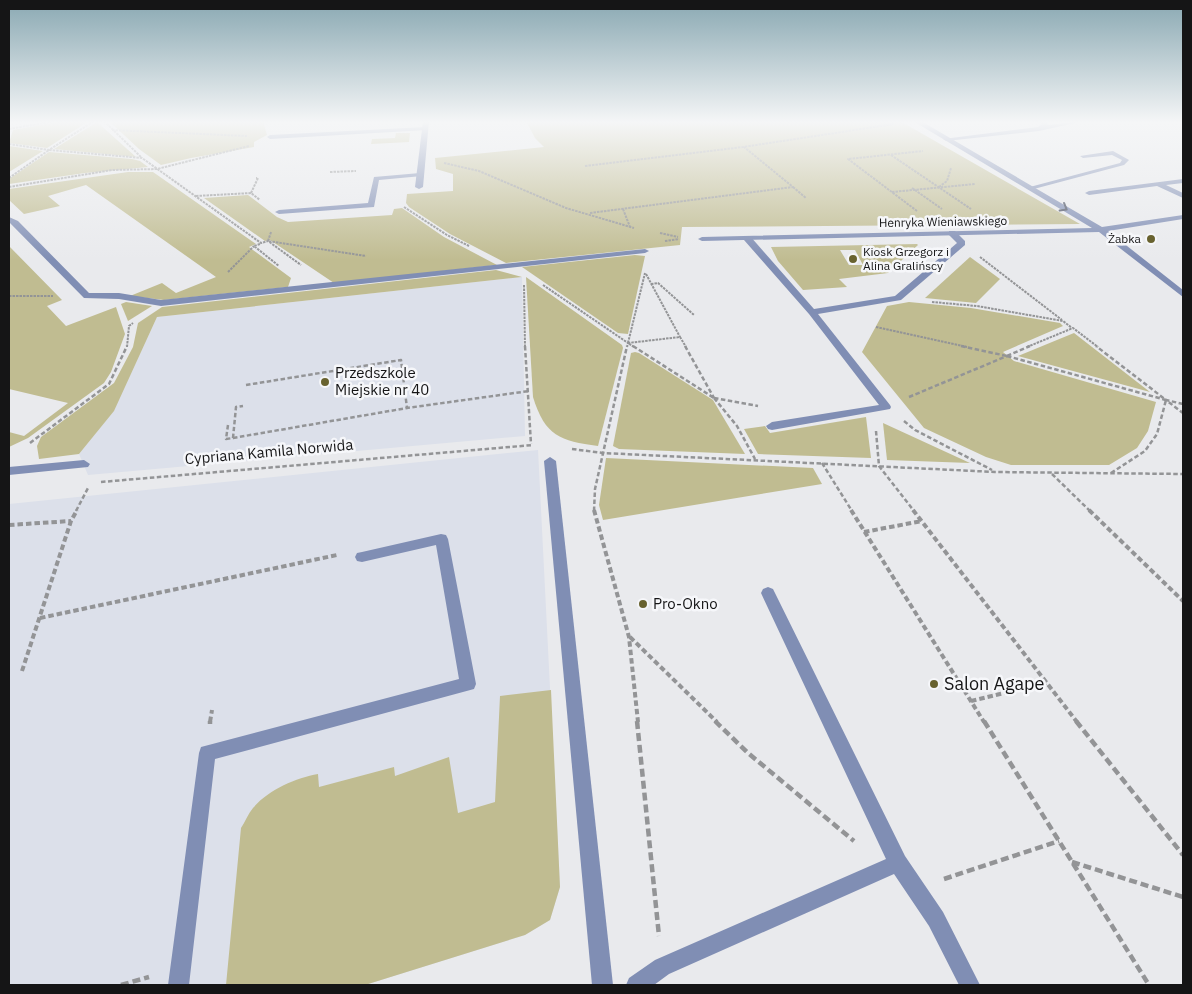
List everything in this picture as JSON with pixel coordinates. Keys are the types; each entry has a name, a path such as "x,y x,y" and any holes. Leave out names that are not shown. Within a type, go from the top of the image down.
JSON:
{"street":[{"path":"418,187 421,167"},
{"path":"994,167 1100,230 1183,294"},
{"path":"1030,188 1110,167"},
{"path":"279,212 371,205 376,178 420,175"},
{"path":"1089,193 1183,181"},
{"path":"1158,184 1183,196"},
{"name":"Henryka Wieniawskiego","path":"702,239 1100,230 1183,217"},
{"path":"9,219 16,223 87,296 119,296 161,303 645,251"},
{"path":"812,312 898,298 962,243 948,233"},
{"path":"747,238 812,312 886,407 772,426"},
{"path":"550,461 602,985"},
{"path":"9,471 84,464"},
{"path":"178,985 207,753 468,684 441,539 362,557"},
{"path":"768,593 898,862 936,919 970,985"},
{"path":"636,985 662,967 898,862"}],"path":[{"path":"9,178 24,167"},
{"path":"9,186 112,170 163,167"},
{"path":"463,167 479,171 566,208 635,228"},
{"path":"768,167 806,198"},
{"path":"859,167 948,233"},
{"path":"909,167 973,211"},
{"path":"938,187 946,181 952,170 951,167"},
{"path":"157,169 261,244 268,241 330,286"},
{"path":"404,207 408,176"},
{"path":"251,193 258,178 256,178"},
{"path":"891,192 1015,180"},
{"path":"587,214 793,187"},
{"path":"914,189 944,211"},
{"path":"196,196 251,193 279,212"},
{"path":"399,208 404,207 447,235 524,273 714,398"},
{"path":"645,251 657,243 682,239 654,232"},
{"path":"962,243 1183,413"},
{"path":"647,265 603,453 593,507 629,637 662,967"},
{"path":"645,272 714,398 737,426 755,460"},
{"path":"524,273 525,356 530,391 532,444"},
{"path":"651,284 658,283 694,315"},
{"path":"9,296 87,296"},
{"path":"898,298 977,306 1063,321"},
{"path":"871,325 1007,356 1183,404"},
{"path":"995,472 914,430 886,407 1073,328"},
{"path":"628,343 680,337"},
{"path":"23,448 109,384 127,348"},
{"path":"246,385 401,360 406,408"},
{"path":"228,425 226,439 406,408 530,391"},
{"path":"1109,474 1145,451 1157,434 1166,400"},
{"path":"233,438 236,407 243,406"},
{"name":"Cypriana Kamila Norwida","path":"99,482 532,444 540,446"},
{"path":"567,449 603,453 995,472 1183,474"},
{"path":"822,463 1149,985"},
{"path":"879,466 1046,683 1183,856"},
{"path":"1051,473 1183,601"},
{"path":"22,671 71,521 84,497"},
{"path":"9,525 37,522 59,524 71,521"},
{"path":"864,532 922,521"},
{"path":"40,618 352,552 362,557"},
{"path":"629,637 748,752 849,839 939,880 1059,842"},
{"path":"971,701 1046,683"},
{"path":"1072,862 1183,897"}],"shaded area":[{"path":"9,167 16,167 9,172"},
{"path":"26,167 144,167 85,173 9,184 9,179"},
{"path":"436,167 981,167 1080,224 682,227 680,245 506,263 450,234 409,207 406,203 407,194 453,191 453,174"},
{"path":"128,172 153,172 256,244 249,247 291,278 288,287 164,300 130,296 162,283 176,293 216,277 86,185 48,196 60,206 24,214 9,200 9,189"},
{"path":"248,195 277,217 288,222 392,215 394,209 402,208 444,237 497,265 334,283 270,240 265,241 204,198"},
{"path":"918,245 888,273 839,279 847,287 803,290 778,261 771,247","holes":["840,250 855,250 863,265 849,265"]},
{"path":"9,246 62,300 47,306 66,326 116,307 125,334 111,372 104,383 28,438 9,447 9,432 24,436 68,403 9,389"},
{"path":"635,255 645,256 628,334 618,333 522,267"},
{"path":"970,257 1000,279 976,303 925,298"},
{"path":"496,270 522,277 157,317 114,411 79,454 39,459 37,446 41,437 114,383 133,347 138,323 162,307"},
{"name":"Przedszkole Miejskie nr 40","path":"522,277 525,436 88,475 79,454 114,410 157,317"},
{"path":"526,277 622,345 623,348 598,446 564,439 549,428 538,410 533,397"},
{"path":"126,302 152,306 128,321 121,304"},
{"path":"909,302 971,308 1060,323 1063,326 1003,352 1014,361 1156,402 1148,431 1137,448 1109,465 1011,465 986,457 924,428 862,352 887,306"},
{"path":"1074,333 1150,392 1018,356"},
{"path":"635,352 713,400 745,454 619,449 613,446 631,353"},
{"path":"866,417 871,458 758,454 744,429 765,426 770,433"},
{"path":"883,423 970,463 887,460"},
{"path":"538,450 560,887 550,920 525,935 365,985 9,985 9,504"},
{"path":"606,458 813,468 822,484 603,520 599,505"},
{"path":"551,690 560,887 550,920 525,935 365,985 226,985 241,828 251,810 259,802 274,790 318,774 319,787 394,767 395,776 449,757 458,813 495,802 500,696"}],"place":[{"name":"Żabka","path":"1151,239"},
{"name":"Kiosk Grzegorz i Alina Gralińscy","path":"853,259"},
{"name":"Przedszkole Miejskie nr 40","path":"325,382"},
{"name":"Pro-Okno","path":"643,604"},
{"name":"Salon Agape","path":"934,684"}]}
